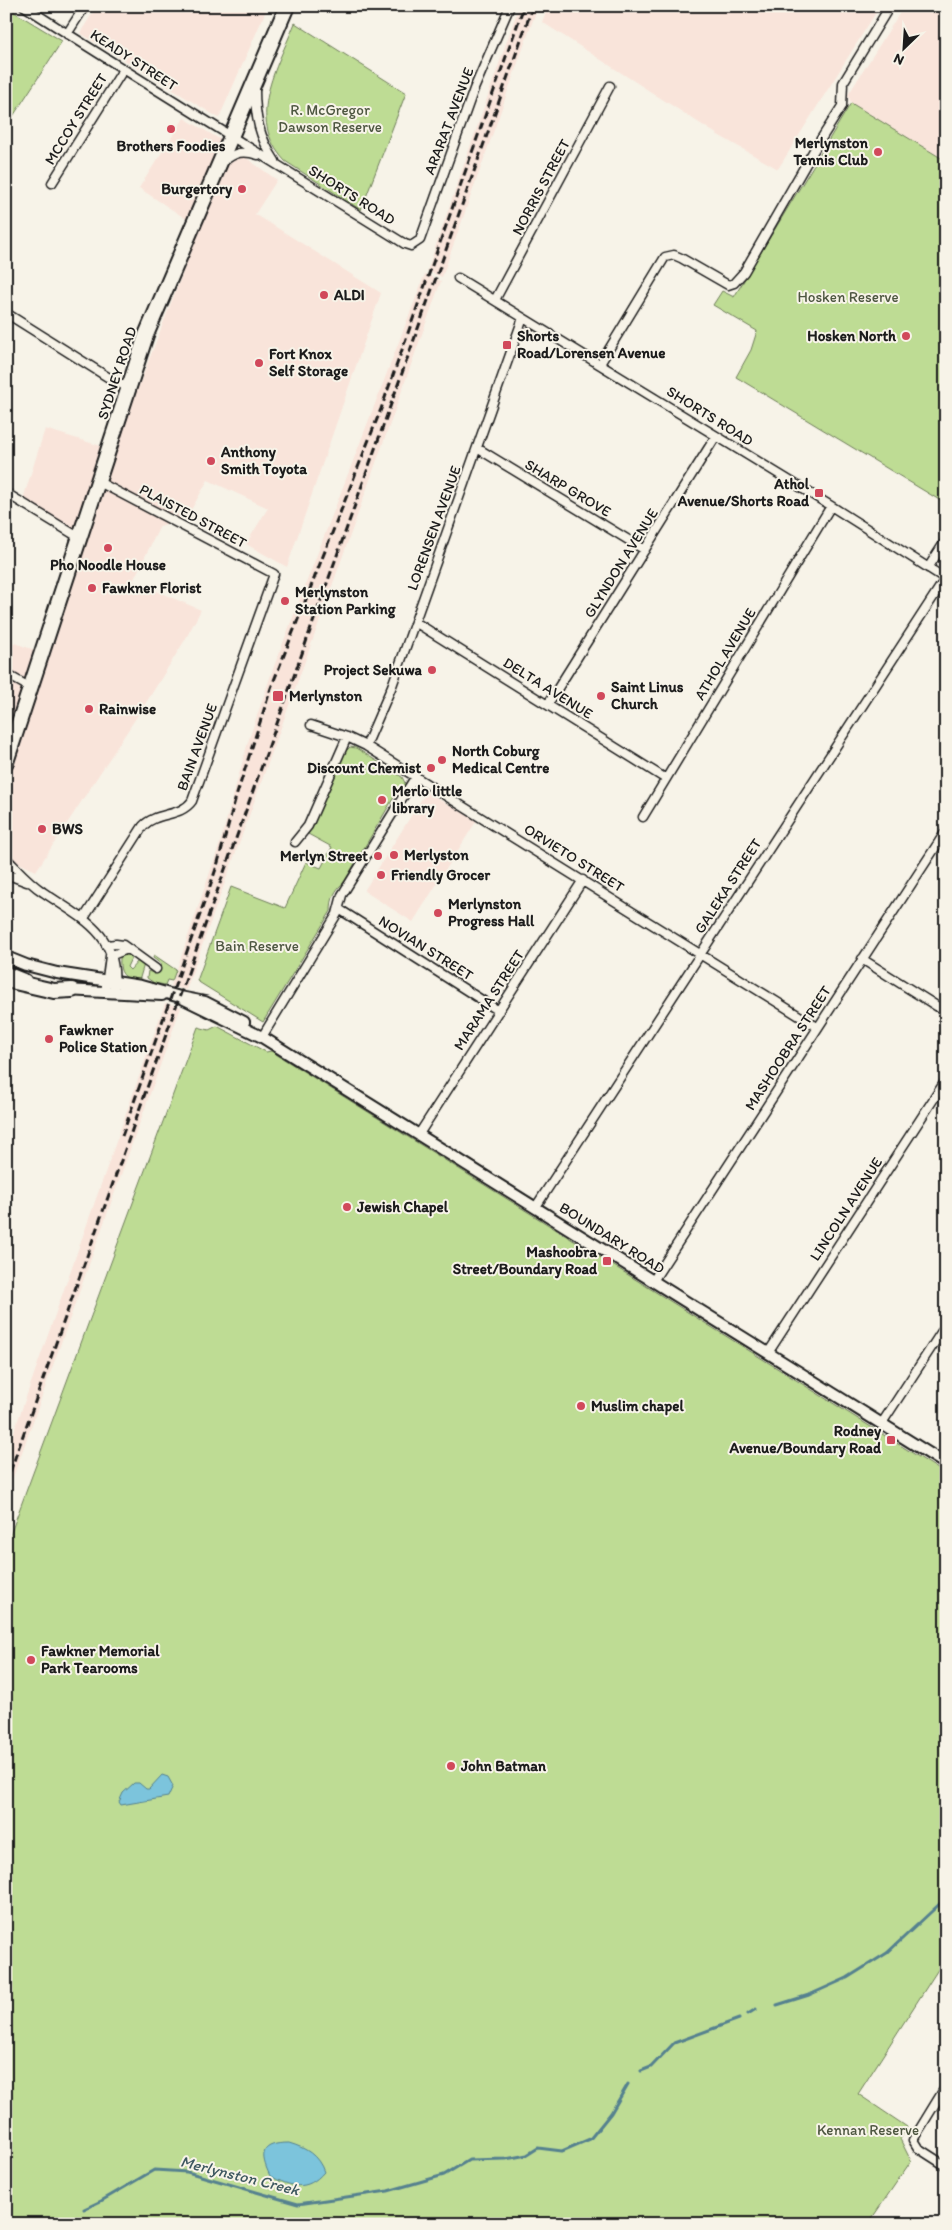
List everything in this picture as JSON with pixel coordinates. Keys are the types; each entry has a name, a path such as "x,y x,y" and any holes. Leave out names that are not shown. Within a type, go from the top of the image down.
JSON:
{"highway":[{"name":"SYDNEY ROAD","path":"6,763 154,316 286,6"},
{"path":"6,980 54,991 72,990"}],"main road":[{"name":"BOUNDARY ROAD","path":"6,957 42,970 156,989 176,996 262,1037 946,1464"},
{"name":"BOUNDARY ROAD","path":"6,972 44,986 72,990 176,996"}],"street":[{"name":"KEADY STREET","path":"24,6 230,136"},
{"path":"67,34 85,6"},
{"name":"ARARAT AVENUE","path":"414,246 420,240 474,89 510,6"},
{"path":"600,364 665,257 674,256 681,258 728,285 734,283 744,272 814,150 842,106 843,84 890,6"},
{"name":"MCCOY STREET","path":"52,183 123,70"},
{"name":"SHORTS ROAD","path":"254,80 256,120 273,161"},
{"name":"NORRIS STREET","path":"495,300 610,86"},
{"name":"SHORTS ROAD","path":"230,136 405,244 414,246"},
{"name":"SHORTS ROAD","path":"217,166 232,154 239,152 273,161"},
{"name":"SHORTS ROAD","path":"458,278 831,506 945,579"},
{"path":"6,313 114,381 130,388"},
{"name":"LORENSEN AVENUE","path":"366,746 392,686 523,318"},
{"name":"GLYNDON AVENUE","path":"548,704 716,436"},
{"name":"SHARP GROVE","path":"477,448 645,550"},
{"name":"PLAISTED STREET","path":"99,482 274,574"},
{"path":"6,493 80,538"},
{"name":"ATHOL AVENUE","path":"643,817 831,506"},
{"path":"928,568 946,540"},
{"name":"BAIN AVENUE","path":"84,918 143,826 150,820 185,808 192,801 274,574"},
{"name":"GALEKA STREET","path":"535,1208 945,579"},
{"name":"DELTA AVENUE","path":"415,622 666,779"},
{"path":"6,674 31,688"},
{"name":"ORVIETO STREET","path":"310,725 347,737 366,746 817,1028"},
{"path":"295,842 308,826 347,737"},
{"path":"262,1037 327,932 339,909 342,895 416,776"},
{"name":"MASHOOBRA STREET","path":"653,1281 946,831"},
{"path":"6,858 31,884"},
{"path":"6,874 31,884 84,918 99,933 110,956 109,993"},
{"name":"MARAMA STREET","path":"418,1134 583,880"},
{"name":"NOVIAN STREET","path":"339,909 499,1010"},
{"path":"106,945 120,944 156,969"},
{"path":"110,956 130,950"},
{"path":"862,959 946,1012"},
{"name":"LINCOLN AVENUE","path":"768,1353 946,1080"},
{"path":"882,1424 946,1325"},
{"path":"946,2086 914,2137 913,2142 918,2148 946,2166"}],"shaded area":[{"path":"97,6 268,6 219,118 80,33"},
{"path":"519,6 538,6 442,277 427,271"},
{"path":"548,6 880,6 778,169 718,135 542,22"},
{"path":"904,6 946,6 946,161 851,103 848,95"},
{"path":"184,118 221,140 277,180 255,214 381,293 287,567 246,544 268,508 208,480 187,517 160,526 133,581 201,610 149,698 36,871 6,857 6,640 49,655 86,537 23,499 45,429 114,450 200,228 139,188"},
{"path":"425,274 441,281 186,990 171,986 220,843 248,742 273,669"},
{"path":"426,792 477,820 413,922 364,891"},
{"path":"165,1003 181,1007 6,1497 6,1454"}],"green space":[{"path":"6,7 62,41 6,127"},
{"name":"R. McGregor Dawson Reserve","path":"295,23 406,93 361,210 285,161 273,145 267,128 266,110 268,93 273,75"},
{"name":"Hosken Reserve","path":"851,103 946,161 946,504 736,377 751,350 757,331 713,305 722,291 734,297"},
{"name":"Bain Reserve","path":"350,747 356,748 402,777 406,785 397,792 344,882 336,891 331,911 263,1022 197,981 231,887 285,908 306,862 321,868 332,847 308,834 342,755"},
{"path":"128,954 132,956 127,967 130,970 138,961 144,964 139,981 126,977 120,968 120,958"},
{"path":"154,955 176,970 172,981 167,980 165,985 154,983 147,978 148,971 155,974 160,969 161,964 153,958"},
{"name":"Kennan Reserve","path":"217,1026 266,1052 271,1051 946,1474 946,1957 858,2094 907,2127 900,2139 911,2161 868,2224 6,2224 6,1546 198,1027 209,1030"}],"water":[{"path":"162,1775 168,1777 173,1786 168,1797 121,1805 119,1802 123,1793 134,1783 139,1783 146,1789 149,1789"},
{"path":"289,2143 311,2153 321,2166 324,2172 311,2183 298,2186 292,2185 270,2176 264,2161 265,2151 273,2145"}],"waterway":[{"name":"Merlynston Creek","path":"777,2005 809,1995 847,1978 887,1953 946,1898"},
{"name":"Merlynston Creek","path":"748,2014 756,2009"},
{"name":"Merlynston Creek","path":"641,2071 651,2067 674,2043 739,2019"},
{"name":"Merlynston Creek","path":"84,2209 154,2170 187,2172 298,2204 388,2191 444,2175 469,2160 506,2159 527,2155 538,2148 562,2151 590,2139 611,2113 628,2084"}],"railway":[{"path":"122,1136 217,866 235,800 271,688 381,409 524,6"},
{"path":"6,1483 533,6"}],"place":[{"name":"Brothers Foodies","path":"171,129"},
{"name":"Merlynston Tennis Club","path":"878,152"},
{"name":"Burgertory","path":"242,189"},
{"name":"ALDI","path":"324,295"},
{"name":"Hosken North","path":"906,336"},
{"name":"Shorts Road/Lorensen Avenue","path":"507,345"},
{"name":"Fort Knox Self Storage","path":"259,363"},
{"name":"Anthony Smith Toyota","path":"211,461"},
{"name":"Athol Avenue/Shorts Road","path":"819,493"},
{"name":"Pho Noodle House","path":"108,548"},
{"name":"Fawkner Florist","path":"92,588"},
{"name":"Merlynston Station Parking","path":"285,601"},
{"name":"Project Sekuwa","path":"432,670"},
{"name":"Merlynston","path":"278,696"},
{"name":"Saint Linus Church","path":"601,696"},
{"name":"Rainwise","path":"89,709"},
{"name":"North Coburg Medical Centre","path":"442,760"},
{"name":"Discount Chemist","path":"431,768"},
{"name":"Merlo little library","path":"382,800"},
{"name":"BWS","path":"42,829"},
{"name":"Merlyston","path":"394,855"},
{"name":"Merlyn Street","path":"378,856"},
{"name":"Friendly Grocer","path":"381,875"},
{"name":"Merlynston Progress Hall","path":"438,913"},
{"name":"Fawkner Police Station","path":"49,1039"},
{"name":"Jewish Chapel","path":"347,1207"},
{"name":"Mashoobra Street/Boundary Road","path":"607,1261"},
{"name":"Muslim chapel","path":"581,1406"},
{"name":"Rodney Avenue/Boundary Road","path":"891,1440"},
{"name":"Fawkner Memorial Park Tearooms","path":"31,1660"},
{"name":"John Batman","path":"451,1766"}]}
